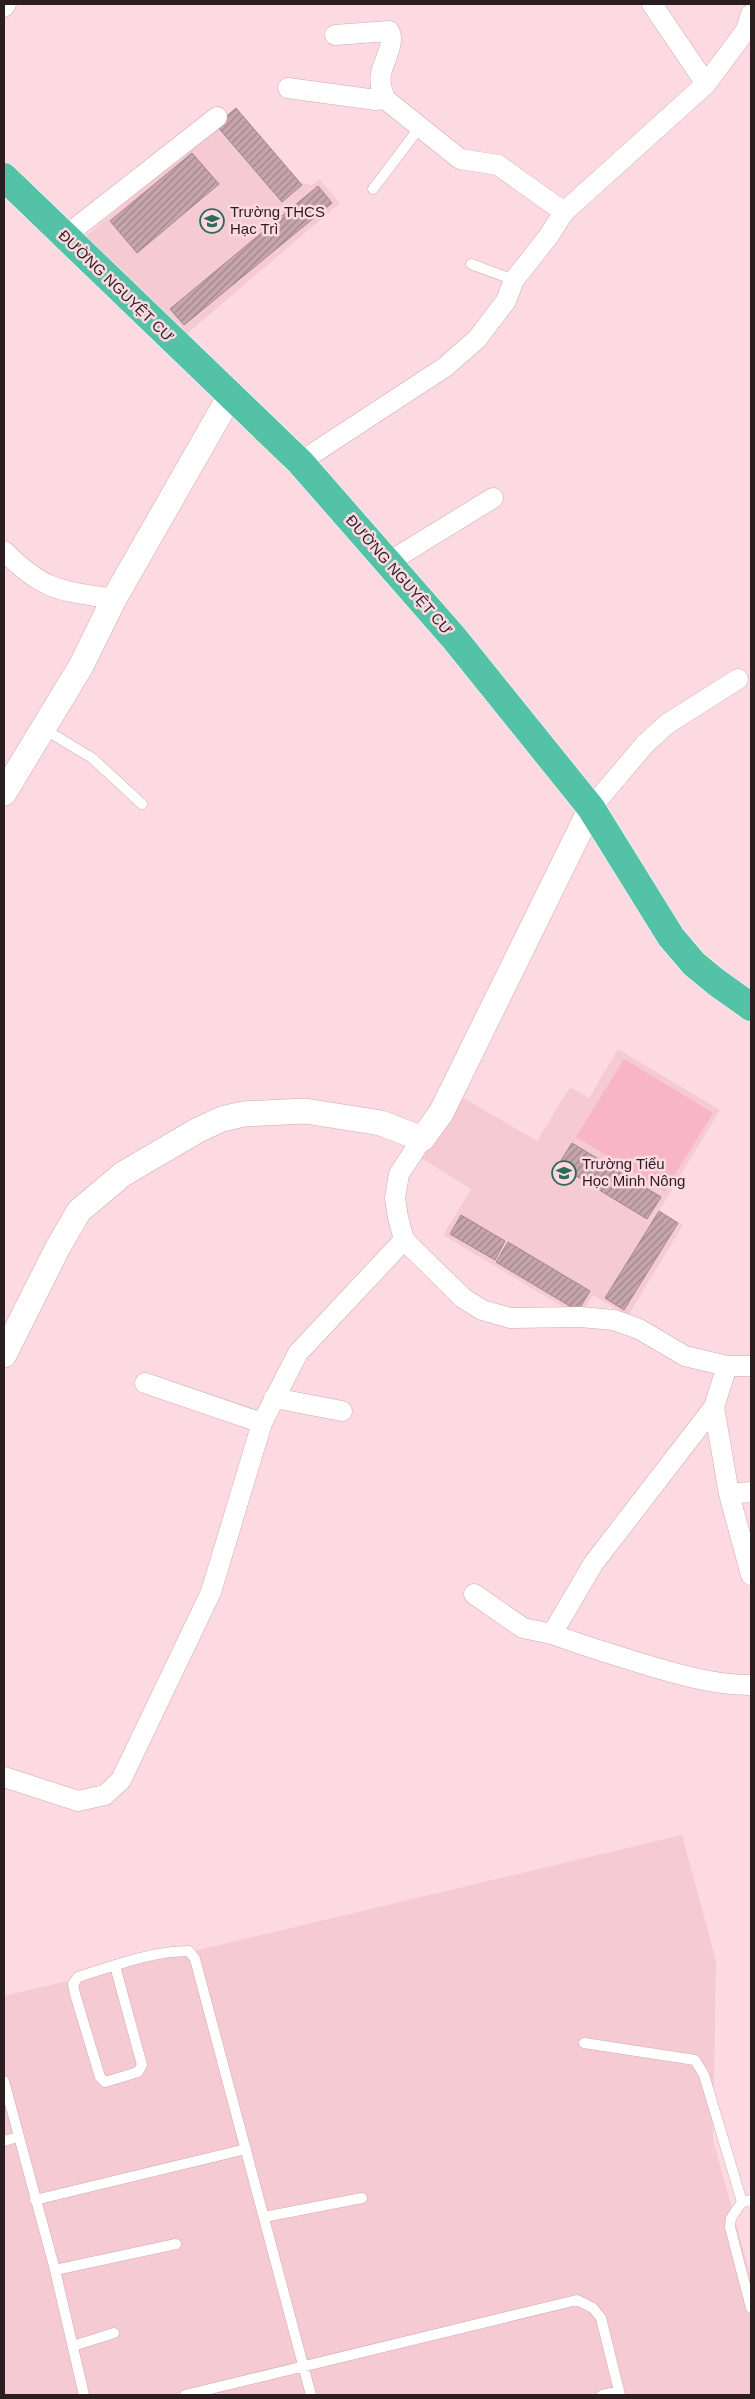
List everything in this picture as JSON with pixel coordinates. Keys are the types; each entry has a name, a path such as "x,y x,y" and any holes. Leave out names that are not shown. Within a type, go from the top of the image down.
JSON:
{"highway":[{"name":"ĐƯỜNG NGUYỆT CƯ","path":"4,178 300,462 454,638 591,808 671,937 701,970 751,1007"}],"street":[{"path":"652,4 706,84"},
{"path":"300,462 445,367 477,339 506,301 514,280 548,237 564,212 706,84 749,26"},
{"path":"335,35 389,30 391,33 381,75 381,86 385,99 460,158 498,165 564,212"},
{"path":"288,88 376,100 385,99"},
{"path":"64,237 216,117"},
{"path":"4,793 81,666 114,599 230,396"},
{"path":"389,562 493,498"},
{"path":"4,551 25,572 42,583 59,590 114,599"},
{"path":"738,679 667,724 645,744 591,808 441,1113 399,1174 396,1186 398,1217 404,1240 463,1298 482,1310 510,1318 580,1317 614,1320 639,1329 685,1356 727,1366 751,1366"},
{"path":"4,1355 56,1249 79,1211 124,1174 198,1130 222,1119 243,1114 305,1112 381,1123 422,1139"},
{"path":"4,1777 78,1801 105,1795 121,1780 211,1592 262,1423 274,1398 298,1353 404,1240"},
{"path":"552,1634 571,1598 593,1564 714,1407 727,1366"},
{"path":"146,1383 262,1423"},
{"path":"274,1398 342,1410"},
{"path":"714,1407 729,1494 751,1575"},
{"path":"729,1494 751,1492"},
{"path":"474,1594 523,1628 552,1634 595,1650 699,1680 729,1685 751,1685"}],"lane":[{"path":"373,189 420,127"},
{"path":"472,264 514,280"},
{"path":"43,728 92,758 142,804"},
{"path":"115,1966 142,2065 138,2072 105,2082 100,2077 73,1984 78,1977 115,1966 175,1951 189,1951 195,1959 311,2395"},
{"path":"584,2043 695,2060 704,2076 747,2201 731,2218 730,2227 751,2308"},
{"path":"4,2081 55,2270 84,2395"},
{"path":"4,2141 18,2137"},
{"path":"35,2200 246,2149"},
{"path":"264,2217 362,2198"},
{"path":"55,2270 176,2244"},
{"path":"185,2395 577,2300 592,2308 601,2318 619,2393 602,2395"},
{"path":"73,2346 114,2333"}],"shaded area":[{"name":"Trường THCS Hạc Trì","path":"236,108 300,183 312,185 319,179 340,203 175,344 84,238"},
{"name":"Trường Tiểu Học Minh Nông","path":"618,1049 720,1110 659,1211 683,1225 628,1316 593,1295 580,1317 443,1235 471,1189 419,1157 457,1094 537,1141 570,1087 589,1098"},
{"path":"624,1059 713,1113 665,1191 576,1137"},
{"path":"682,1835 716,1961 713,2140 751,2278 751,2395 4,2395 4,1996"}],"building":[{"path":"236,108 302,185 282,202 216,125"},
{"path":"192,153 219,184 137,253 110,221"},
{"path":"318,186 332,203 184,325 170,309"},
{"path":"572,1143 661,1197 647,1219 558,1165"},
{"path":"659,1211 678,1223 624,1310 605,1298"},
{"path":"461,1215 505,1241 495,1260 450,1234"},
{"path":"508,1242 590,1291 578,1311 496,1262"}],"place":[{"name":"Trường THCS Hạc Trì","path":"212,221"},
{"name":"Trường Tiểu Học Minh Nông","path":"564,1173"}]}
